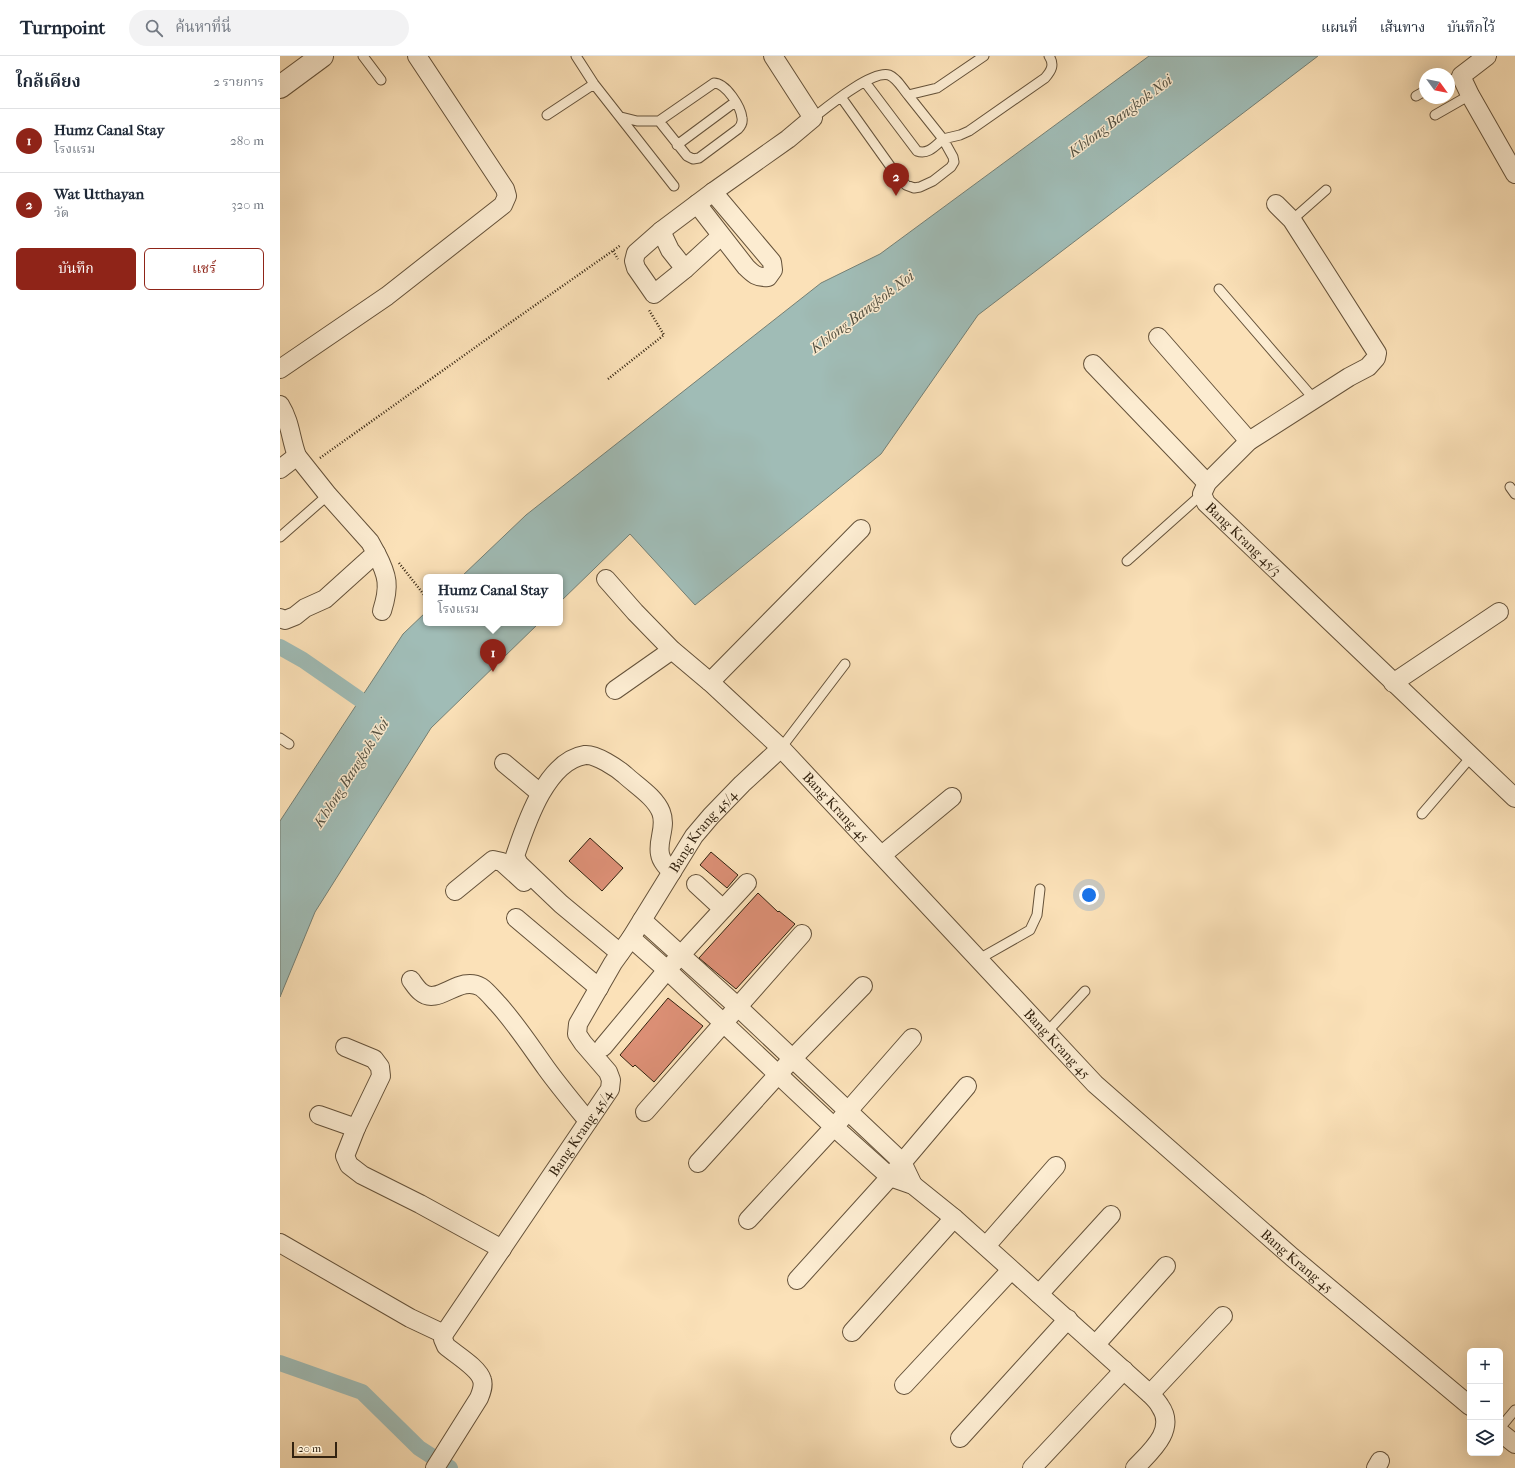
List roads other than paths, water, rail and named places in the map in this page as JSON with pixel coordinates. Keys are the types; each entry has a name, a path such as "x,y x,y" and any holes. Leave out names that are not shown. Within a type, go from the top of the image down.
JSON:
{"street":[{"path":"280,87 322,56"},
{"path":"280,368 402,284 503,205 507,196 505,189 417,56"},
{"path":"721,236 685,269 654,294 636,268 634,261 636,253 660,231 788,139 813,118 773,56"},
{"path":"1487,56 1455,78 1470,95 1515,174"},
{"path":"697,204 746,268 753,275 760,278 768,277 773,270 772,262 713,192"},
{"name":"Bang Krang 45/3","path":"1276,204 1292,220 1377,352 1376,358 1368,368 1349,377 1249,441 1204,488 1206,503 1515,798"},
{"path":"660,231 670,250 685,269"},
{"path":"1158,337 1249,441"},
{"path":"1093,364 1204,488"},
{"path":"280,407 287,416 294,448 302,462 328,496 370,542 382,563 388,588 382,611"},
{"path":"280,469 302,462"},
{"path":"710,682 861,529"},
{"path":"280,618 285,620 295,616 305,608 325,599 376,553"},
{"name":"Bang Krang 45","path":"606,579 635,612 672,650 710,682 781,748 1095,1084 1292,1257 1467,1403"},
{"path":"1393,683 1499,612"},
{"path":"615,690 672,650"},
{"name":"Bang Krang 45/4","path":"444,1334 610,1089 611,1080 608,1072 577,1034 578,1024 617,958 694,836 710,816 781,748"},
{"path":"617,958 519,864 515,856 540,793 557,772 565,764 572,760 586,755 606,762 620,771 656,804 661,813 663,826 659,847 660,855 663,862 672,872"},
{"path":"504,762 540,793"},
{"path":"882,855 952,797"},
{"path":"456,891 493,860 502,862 617,958"},
{"path":"603,1046 667,970 747,883"},
{"path":"696,884 724,908"},
{"path":"516,918 599,988"},
{"path":"642,920 738,1007 902,1162 913,1185"},
{"path":"645,1112 802,934"},
{"path":"631,938 834,1127 890,1177 913,1185 954,1218 1150,1394 1162,1407 1166,1422 1162,1436 1135,1468"},
{"path":"411,980 421,992 429,996 441,994 460,985 472,983 481,988 490,995 508,1016 549,1072 592,1116"},
{"path":"698,1163 792,1059 864,986"},
{"path":"748,1220 848,1112 912,1038"},
{"path":"345,1048 374,1060 380,1067 381,1076 356,1128 345,1156 349,1164 362,1175 420,1204 502,1250"},
{"path":"798,1280 890,1177 967,1086"},
{"path":"319,1115 356,1128"},
{"path":"986,1246 1056,1166"},
{"path":"1039,1294 1111,1215"},
{"path":"852,1332 954,1218"},
{"path":"280,1243 410,1318 444,1334 443,1339 446,1346 477,1372 482,1380 482,1388 479,1398 435,1467"},
{"path":"1096,1344 1166,1266"},
{"path":"904,1385 1011,1270"},
{"path":"1150,1394 1223,1316"},
{"path":"960,1438 1068,1319"},
{"path":"1032,1468 1124,1370"},
{"path":"1503,1434 1515,1444"}],"lane":[{"path":"363,56 381,80"},
{"path":"576,56 594,84 674,186"},
{"path":"908,95 937,88 984,56"},
{"path":"865,82 917,151 922,153 928,152 942,139 960,135 969,131 1045,78 1052,71 1053,65 1049,56"},
{"path":"813,118 841,97 870,78 879,75 888,75 894,78 942,139 953,156 954,162 951,167 932,181 920,187 914,188 906,185 893,170 841,97"},
{"path":"621,117 637,121 659,121 714,83 719,83 724,86 735,102 742,117 742,124 738,129 699,158 693,159 687,156 677,145 659,121"},
{"path":"547,115 594,84"},
{"path":"1435,114 1470,95"},
{"path":"677,145 735,102"},
{"path":"1292,220 1326,190"},
{"path":"1219,288 1314,399"},
{"path":"1127,561 1204,488"},
{"path":"280,537 328,496"},
{"path":"781,748 845,664"},
{"path":"280,738 289,744"},
{"path":"1422,814 1471,757"},
{"path":"979,959 1030,930 1037,915 1040,889"},
{"path":"1047,1032 1085,991"},
{"path":"1503,1424 1515,1410"}],"water":[{"name":"Khlong Bangkok Noi","path":"1149,56 1318,56 978,315 881,454 695,605 630,534 563,599 563,574 464,574 526,515 821,283 880,254"},
{"name":"Khlong Bangkok Noi","path":"423,615 423,626 536,626 431,728 315,912 280,997 280,821 403,634"}],"waterway":[{"name":"Khlong Bangkok Noi","path":"280,647 303,660 378,712"},
{"path":"280,1363 362,1392 419,1448 450,1468"}],"place":[{"name":"Wat Utthayan","path":"896,196"},
{"name":"Humz Canal Stay","path":"493,672"}]}
